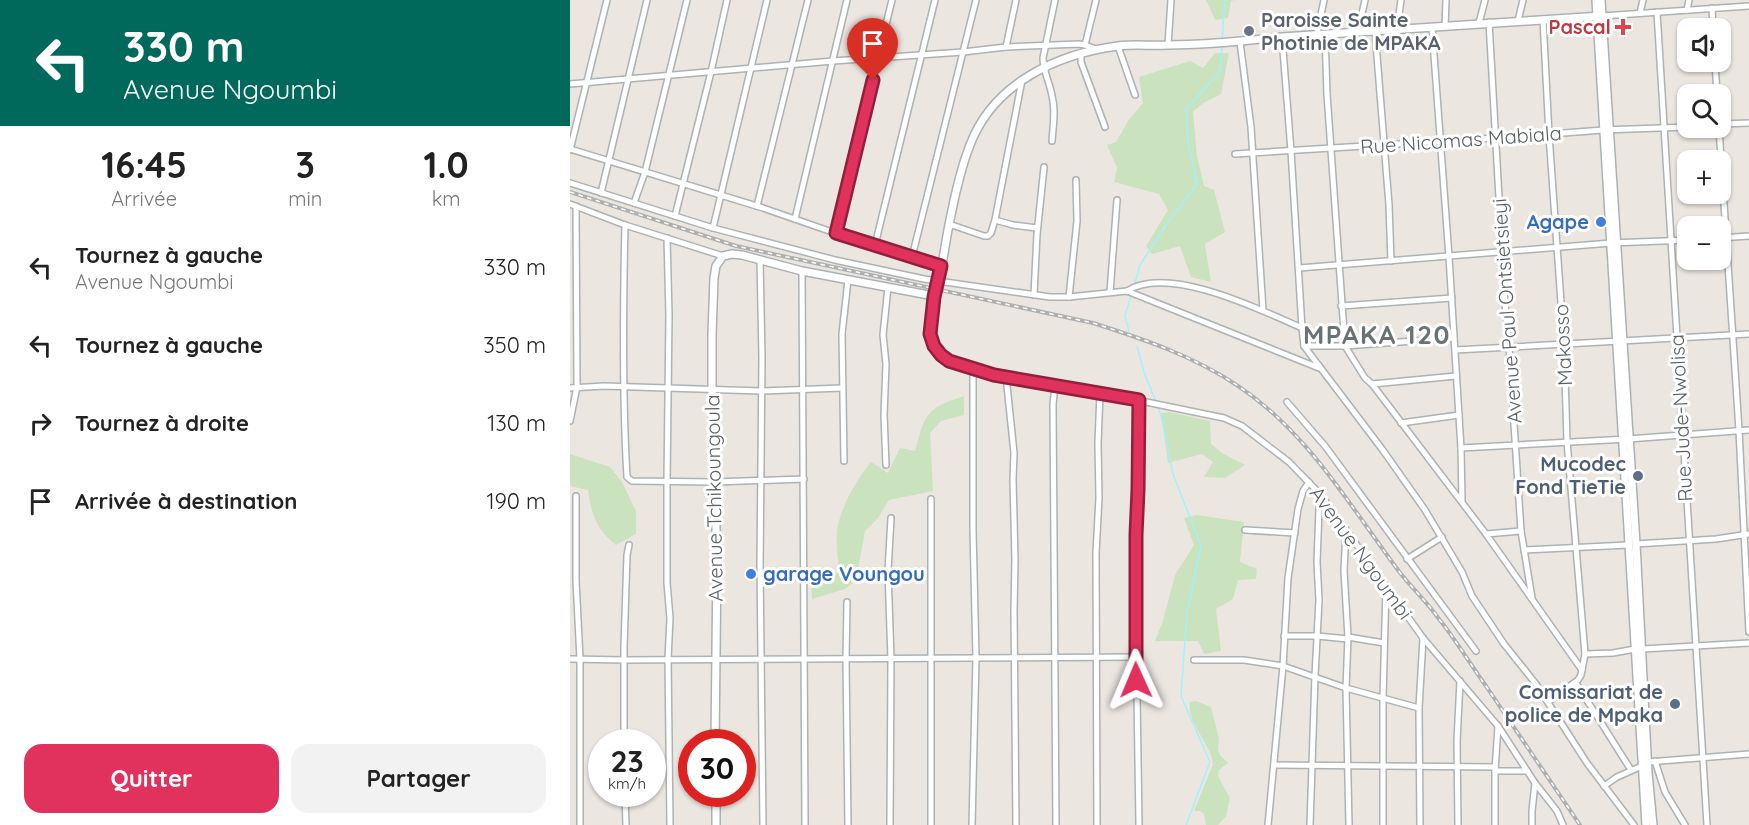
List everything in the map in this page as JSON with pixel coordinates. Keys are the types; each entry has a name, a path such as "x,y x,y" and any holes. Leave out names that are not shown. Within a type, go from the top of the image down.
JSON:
{"street":[{"path":"607,0 570,149 757,206 941,266"},
{"path":"601,193 647,0"},
{"path":"634,203 645,172 687,0"},
{"path":"675,216 727,0"},
{"path":"713,228 767,0"},
{"path":"757,206 808,0"},
{"path":"795,219 847,0"},
{"path":"836,233 892,0"},
{"path":"875,245 935,0"},
{"path":"912,257 976,0"},
{"path":"1006,47 1016,0"},
{"path":"1052,141 1055,110 1049,81 1043,67 1045,45 1055,0"},
{"path":"1085,45 1096,0"},
{"path":"1168,45 1171,0"},
{"path":"1324,0 1321,34 1345,346 1365,378 1372,384 1462,503 1582,670"},
{"path":"1358,32 1365,0"},
{"path":"1397,29 1401,0"},
{"path":"1445,27 1446,0"},
{"path":"1479,23 1485,0"},
{"path":"1518,21 1523,0"},
{"path":"1596,0 1600,16"},
{"path":"1601,0 1606,130 1625,438 1653,825"},
{"path":"1640,13 1643,0"},
{"path":"1687,10 1689,0"},
{"path":"1727,7 1730,0"},
{"path":"570,421 573,388 573,205 625,225 723,256 742,255 802,271 935,293 949,224 970,145 982,122 997,101 1010,89 1043,67 1062,59 1118,46 1240,42 1282,36 1749,6"},
{"path":"1712,8 1712,18"},
{"name":"Rue Jude-Nwolisa","path":"1657,12 1707,825"},
{"name":"Makosso","path":"1543,19 1564,344 1567,441 1585,654 1582,670 1576,683"},
{"name":"Avenue Paul Ontsietsieyi","path":"1489,22 1521,531 1532,599"},
{"path":"1432,28 1452,298 1462,503"},
{"path":"1375,31 1389,205 1391,261"},
{"path":"1282,36 1292,151 1295,232 1304,346 1382,448 1443,537 1472,596 1503,644 1536,684 1604,786 1634,825"},
{"path":"1240,42 1252,153 1263,310"},
{"path":"570,84 1006,47 1085,45 1097,50"},
{"path":"1118,46 1135,95"},
{"path":"1081,54 1081,62 1105,127"},
{"path":"949,224 988,236 991,233 1022,80"},
{"path":"1731,125 1749,123"},
{"name":"Rue Nicomas Mabiala","path":"1235,154 1606,130 1677,128"},
{"path":"1720,138 1722,216"},
{"path":"1034,295 1037,228 1044,167"},
{"path":"1069,297 1077,221 1076,180"},
{"path":"570,183 713,228 835,260 938,281 1034,295 1069,297 1126,291 1320,368"},
{"path":"1110,292 1117,200"},
{"path":"995,220 1037,228"},
{"path":"625,225 623,309 624,430 627,477 632,481 715,482 804,479"},
{"path":"1731,237 1749,236"},
{"path":"668,238 667,481 670,618 668,659 670,825"},
{"path":"1299,268 1614,243 1677,241"},
{"name":"Avenue Tchikoungoula","path":"715,729 717,563 712,390 714,278 716,266 723,256"},
{"path":"760,259 763,825"},
{"path":"1726,270 1746,534 1749,632"},
{"path":"802,271 805,825"},
{"path":"844,461 843,334 848,280"},
{"path":"1126,291 1141,284 1179,284 1224,296 1263,310 1302,328"},
{"path":"886,465 884,415 886,364 883,335 888,287"},
{"name":"Avenue Ngoumbi","path":"935,293 930,334 934,346 949,361 1006,376 1224,418 1242,426 1289,462 1321,495 1423,638 1498,726 1535,783 1557,811 1563,825"},
{"path":"1341,306 1452,298"},
{"path":"1455,350 1749,334"},
{"path":"1304,346 1345,346 1454,338"},
{"path":"972,825 976,658 973,369"},
{"path":"1372,384 1456,375"},
{"path":"1006,376 1014,453 1012,479 1015,560 1016,825"},
{"path":"1055,385 1053,404 1056,825"},
{"path":"573,388 624,387 761,391 842,388"},
{"path":"1097,825 1096,553 1100,393"},
{"path":"1139,400 1136,535 1139,825"},
{"path":"1287,402 1325,446 1476,651"},
{"path":"1401,423 1459,415"},
{"path":"1461,448 1749,430"},
{"path":"1268,825 1283,666 1288,578 1303,491 1309,482"},
{"path":"1310,825 1321,495"},
{"path":"576,496 580,825"},
{"path":"931,499 931,825"},
{"path":"890,825 891,659 888,571 891,518"},
{"path":"1245,530 1295,533"},
{"path":"1346,530 1344,571 1348,638 1346,688 1349,825"},
{"path":"1485,534 1521,531"},
{"path":"1524,550 1689,541 1746,534"},
{"path":"1407,559 1443,537"},
{"path":"624,729 627,555 630,545"},
{"path":"1383,825 1386,586"},
{"path":"847,602 848,825"},
{"path":"1284,636 1348,638 1384,643"},
{"path":"1420,825 1419,708 1423,638"},
{"path":"1585,654 1749,643"},
{"path":"570,659 1136,657"},
{"path":"1194,660 1242,660 1283,666 1346,688 1419,708"},
{"path":"1458,825 1460,681"},
{"path":"1548,702 1576,683 1631,770"},
{"path":"1495,825 1498,726"},
{"path":"1604,786 1648,763 1749,754"},
{"path":"1648,763 1682,824"},
{"path":"1646,825 1648,763"},
{"path":"1274,765 1458,767 1527,771"},
{"path":"1532,825 1535,783"},
{"path":"625,807 626,825"},
{"path":"716,807 716,825"}],"green space":[{"path":"1206,0 1235,0 1231,1 1228,18 1215,20"},
{"path":"1215,53 1229,53 1221,94 1193,111 1197,156 1204,186 1214,190 1225,232 1205,244 1211,282 1191,277 1180,246 1152,254 1146,246 1168,210 1159,194 1114,182 1117,168 1107,145 1116,142 1128,121 1143,103 1139,77 1190,61 1203,68"},
{"path":"964,396 964,415 941,421 930,433 933,491 889,500 878,518 865,531 856,580 845,589 812,599 811,583 839,572 837,530 840,517 856,484 871,462 888,473 900,448 915,451 929,414 942,404"},
{"path":"1169,412 1210,421 1211,444 1222,453 1245,465 1225,478 1204,477 1213,462 1202,454 1168,463 1161,413"},
{"path":"570,454 610,467 622,482 636,511 636,534 616,545 604,533 593,514 588,490 570,486"},
{"path":"1197,515 1244,522 1240,562 1257,569 1256,579 1238,580 1233,599 1216,609 1221,651 1204,654 1198,641 1155,641 1163,621 1175,575 1194,545 1184,518"},
{"path":"1196,701 1211,707 1219,739 1218,750 1228,763 1219,770 1218,776 1230,798 1226,816 1218,825 1206,825 1204,814 1194,811 1213,764 1190,710 1190,702"}],"waterway":[{"path":"1222,41 1225,0"},
{"path":"1134,287 1140,265 1197,184 1188,141 1186,109 1220,72 1222,46"},
{"path":"1129,332 1125,316 1131,295"},
{"path":"1137,346 1156,402"},
{"path":"1158,407 1173,474 1201,546 1187,612 1181,696 1210,762 1186,825"}],"railway":[{"path":"570,192 736,246 1093,323 1168,349 1221,375 1263,405 1308,449 1401,574 1451,635 1580,825"}],"place":[{"name":"Pascal","path":"1623,27"},
{"name":"Paroisse Sainte Photinie de MPAKA","path":"1249,31"},
{"name":"Agape","path":"1601,222"},
{"name":"Mucodec Fond TieTie","path":"1638,476"},
{"name":"garage Voungou","path":"751,574"},
{"name":"Comissariat de police de Mpaka","path":"1675,704"}],"district":[{"name":"MPAKA 120","path":"1377,335"}],"route":[{"path":"873,80 836,233 941,266 934,297 930,334 934,346 949,361 994,375 1139,400 1136,680"}]}
